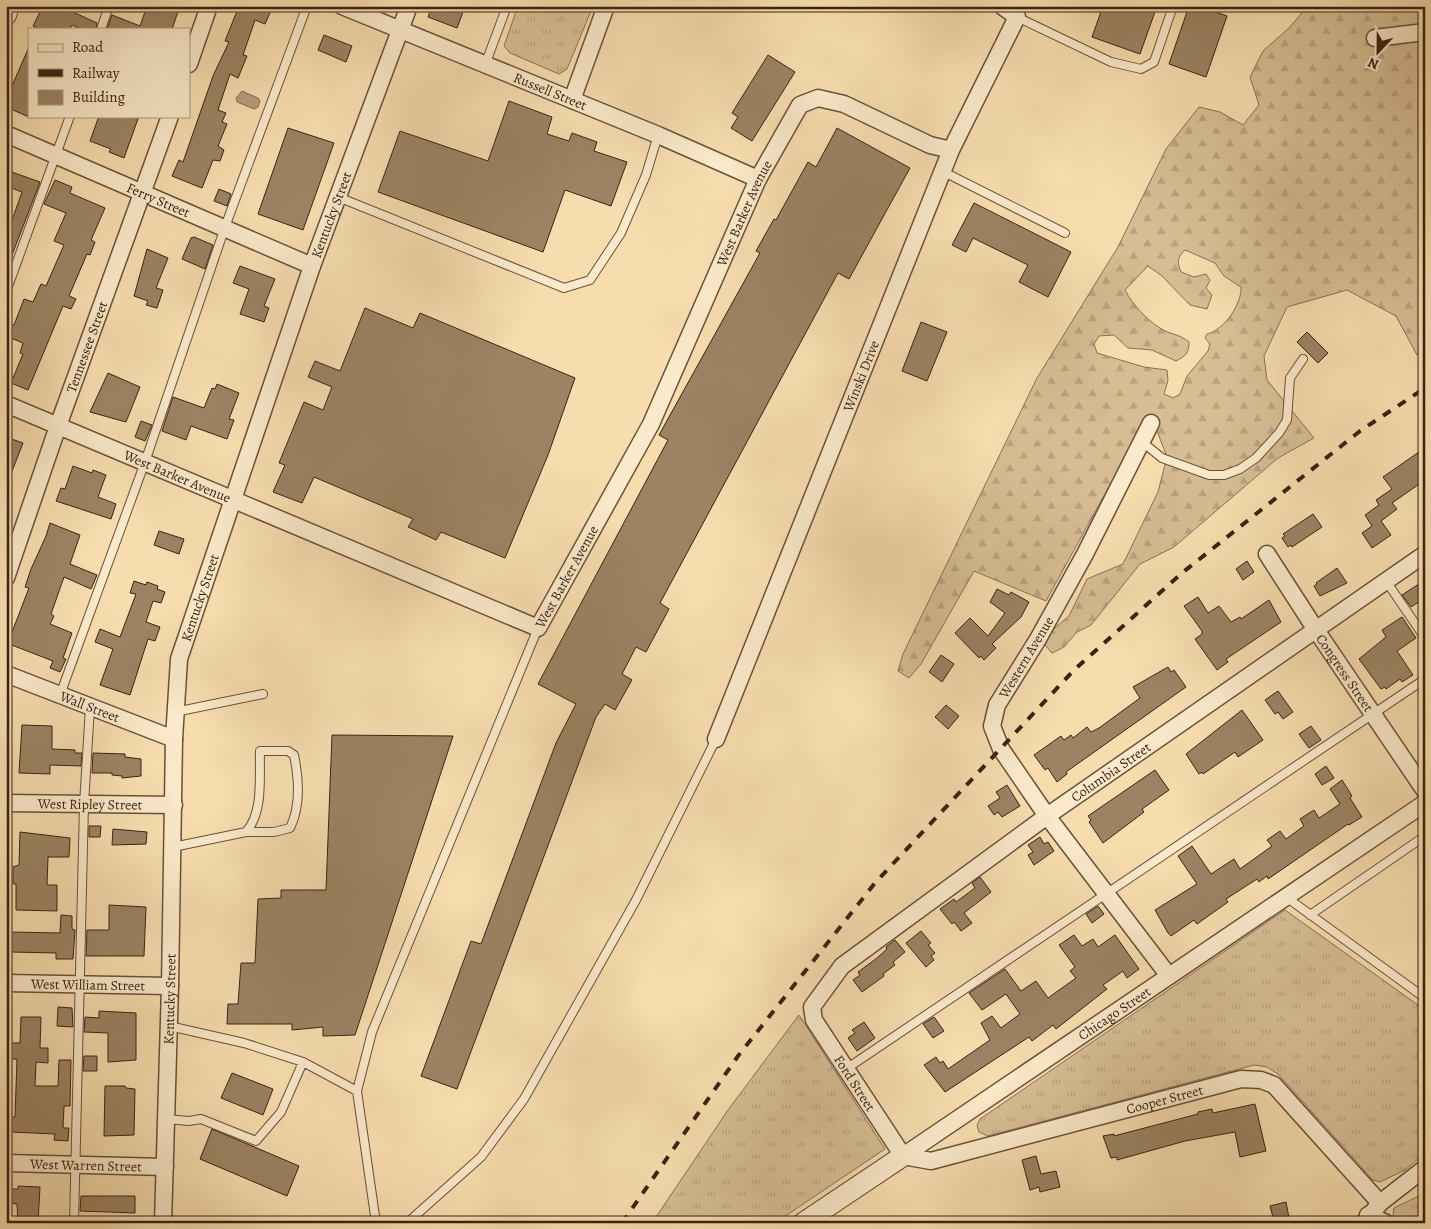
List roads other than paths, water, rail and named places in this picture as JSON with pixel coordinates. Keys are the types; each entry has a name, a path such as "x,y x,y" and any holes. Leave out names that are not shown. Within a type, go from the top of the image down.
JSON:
{"street":[{"path":"6,16 10,6"},
{"path":"190,61 209,6"},
{"name":"Russell Street","path":"342,6 658,135 758,179"},
{"name":"Kentucky Street","path":"164,1223 174,739 179,659 312,266 409,6"},
{"path":"572,100 606,6"},
{"path":"1002,6 1017,17"},
{"name":"Winski Drive","path":"716,740 942,171 1017,17"},
{"path":"1375,38 1425,32"},
{"name":"West Barker Avenue","path":"6,404 538,628 651,424 758,179 800,105 818,98 844,104 930,144 951,150"},
{"name":"Tennessee Street","path":"6,578 58,426 169,118"},
{"name":"Ferry Street","path":"6,134 312,266"},
{"name":"Western Avenue","path":"1151,423 1085,554 1038,639 996,705 992,726 1000,749 1047,816 1169,976"},
{"name":"Congress Street","path":"1267,554 1425,791"},
{"name":"Columbia Street","path":"812,1007 842,966 1047,816 1425,554"},
{"name":"Wall Street","path":"6,674 174,739"},
{"name":"West Ripley Street","path":"6,803 174,805"},
{"name":"Chicago Street","path":"803,1223 1425,804"},
{"name":"West William Street","path":"6,983 170,986"},
{"name":"Ford Street","path":"812,1007 814,1020 903,1156"},
{"name":"Cooper Street","path":"903,1156 931,1161 1241,1079 1260,1080 1274,1085 1380,1203"},
{"name":"West Warren Street","path":"6,1163 165,1167"},
{"path":"1386,1223 1366,1219 1380,1203 1425,1168"}],"lane":[{"path":"101,28 109,6"},
{"path":"60,695 145,462 225,227 307,6"},
{"path":"485,65 507,6"},
{"path":"1017,17 1111,62 1141,68 1154,62 1173,6"},
{"path":"6,292 69,118"},
{"path":"338,197 564,288 590,280 620,233 646,174 658,135"},
{"path":"942,171 1065,233"},
{"path":"1141,441 1162,458 1209,475 1224,475 1240,469 1262,452 1280,433 1287,420 1287,390 1290,378 1303,359"},
{"path":"1386,581 1425,638"},
{"path":"376,1223 357,1091 372,1032 538,628"},
{"path":"846,1069 1105,892 1425,679"},
{"path":"175,712 263,694"},
{"path":"74,1223 84,804 90,707"},
{"path":"406,1223 481,1156 524,1099 636,900 716,740"},
{"path":"173,847 246,832 274,832 290,828 297,813 297,770 294,755 288,752 260,751 258,797 253,824 246,832"},
{"path":"1310,915 1425,836"},
{"path":"1286,897 1425,998"},
{"path":"169,1026 244,1043 303,1062 357,1091"},
{"path":"166,1119 189,1121 201,1119 256,1141 281,1112 303,1062"}],"railway":[{"path":"622,1223 738,1056 875,883 1074,670 1182,573 1360,431 1425,388"}]}
